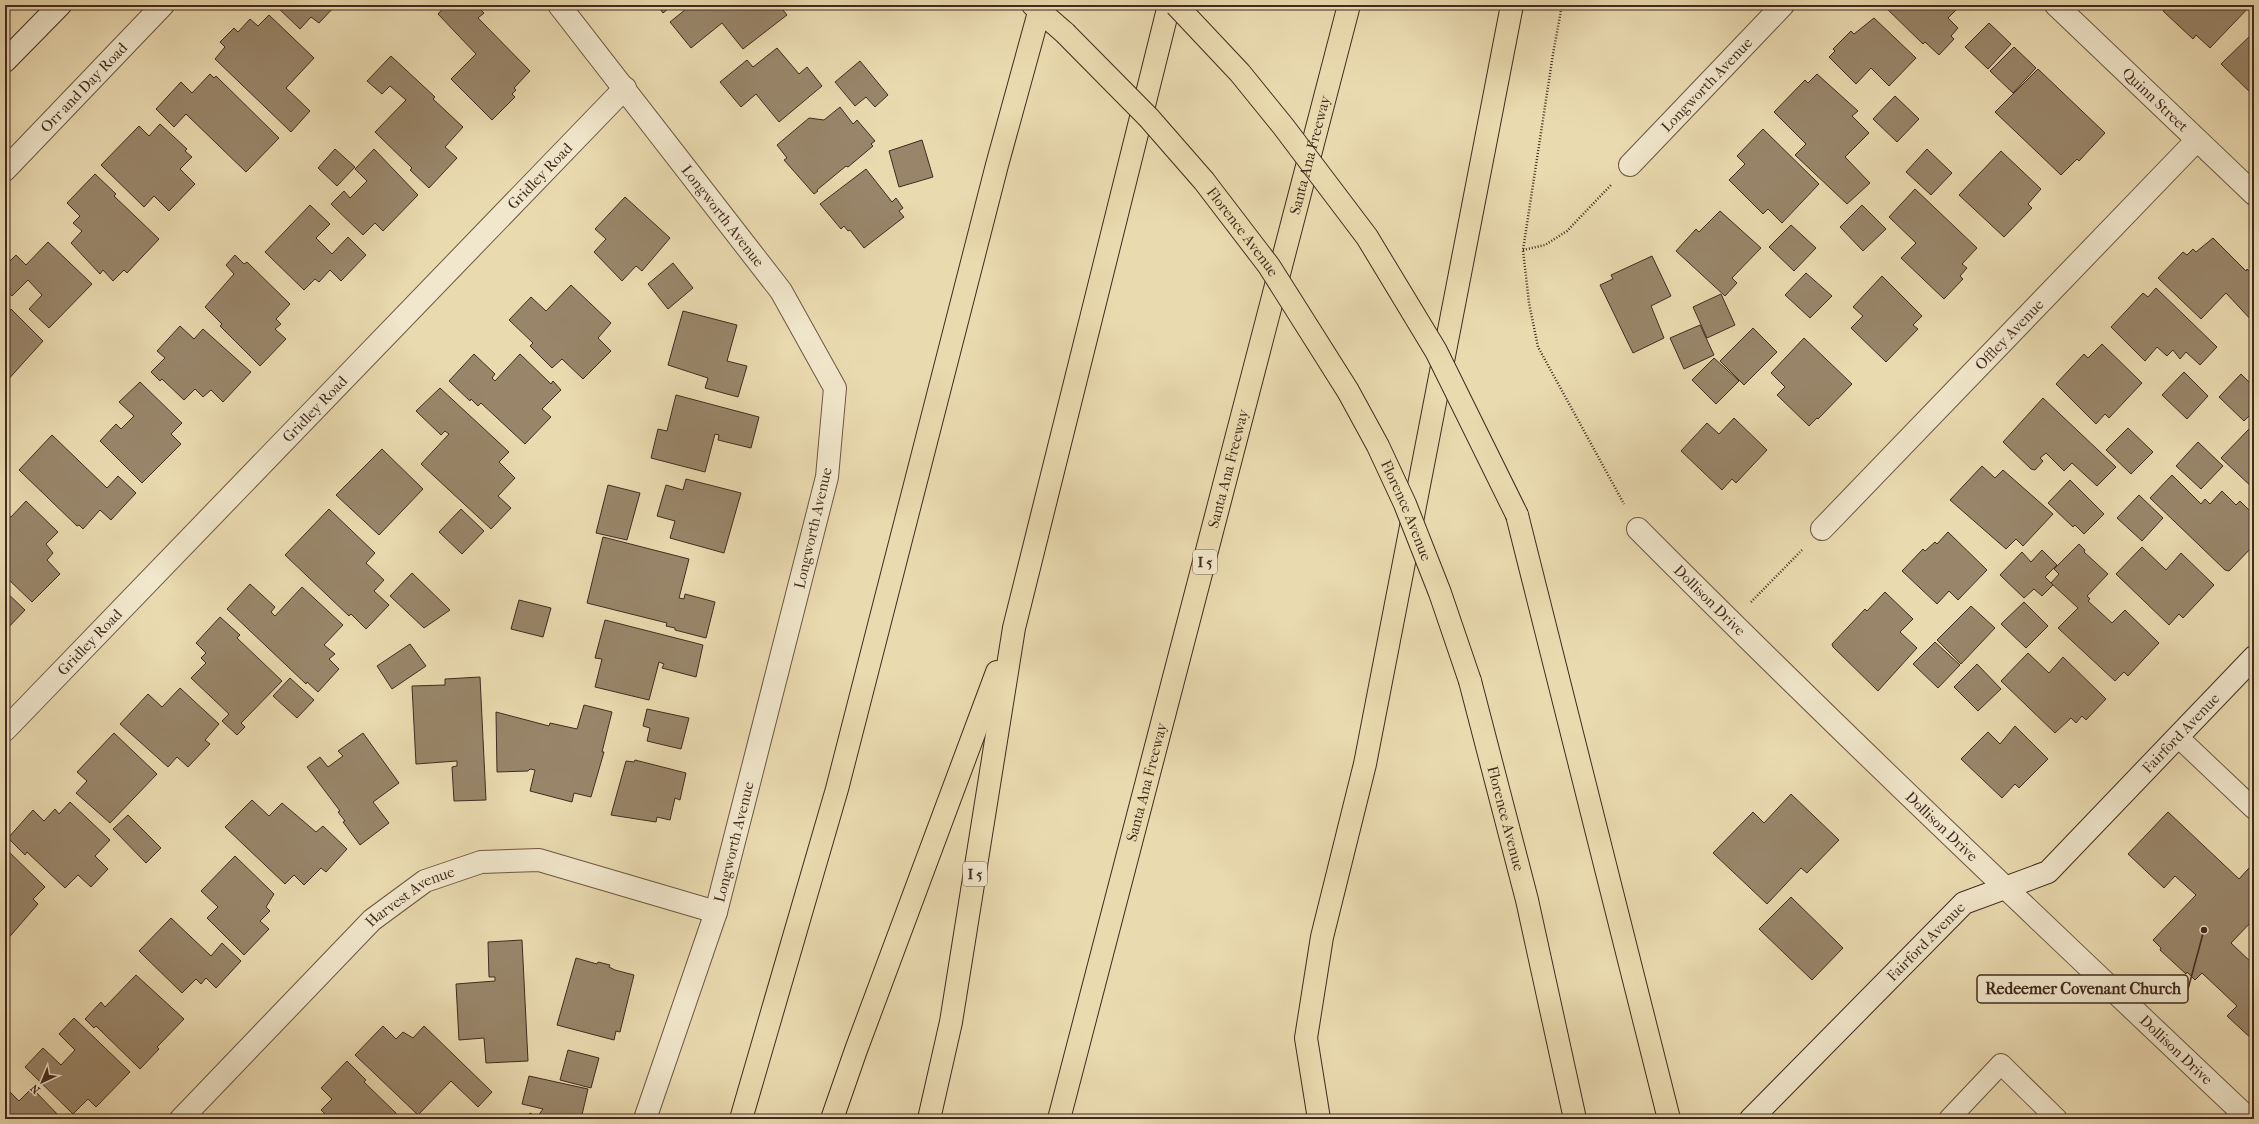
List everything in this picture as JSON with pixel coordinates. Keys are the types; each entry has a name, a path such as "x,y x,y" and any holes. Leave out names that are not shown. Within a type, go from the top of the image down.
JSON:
{"main road":[{"name":"I 5","path":"929,1119 951,1022 1014,628 1169,5"},
{"path":"1176,5 1244,79 1283,126 1367,237 1436,351 1517,515 1669,1119"},
{"name":"Santa Ana Freeway","path":"1059,1119 1349,5"},
{"path":"1319,1119 1306,1038 1322,937 1365,764 1512,5"},
{"path":"741,1119 836,789 1038,7"},
{"name":"Florence Avenue","path":"1038,7 1149,118 1204,181 1269,266 1331,365 1378,446 1405,504 1440,593 1470,681 1527,900 1575,1119"},
{"path":"832,1119 858,1043 1014,628"}],"street":[{"path":"5,61 60,5"},
{"name":"Orr and Day Road","path":"5,170 163,5"},
{"name":"Longworth Avenue","path":"559,5 625,88 781,291 835,388 828,477 716,912 645,1119"},
{"name":"Longworth Avenue","path":"1630,165 1784,5"},
{"name":"Quinn Street","path":"2056,5 2254,194"},
{"name":"Gridley Road","path":"5,730 625,88"},
{"name":"Offley Avenue","path":"1822,529 2197,140"},
{"name":"Dollison Drive","path":"1638,529 1731,622 2006,888 2249,1119"},
{"name":"Fairford Avenue","path":"1751,1119 1964,903 2048,872 2254,657"},
{"name":"Harvest Avenue","path":"181,1119 372,920 425,881 481,862 539,860 716,912"}],"lane":[{"path":"2178,737 2254,809"},
{"path":"1949,1119 2001,1064 2057,1119"}],"path":[{"path":"1562,5 1523,250 1529,303 1538,347 1638,529"},
{"path":"1523,250 1544,245 1567,231 1630,165"},
{"path":"1731,622 1822,529"}],"building":[{"path":"275,5 336,5 319,23 311,17 300,29"},
{"path":"446,5 476,5 484,13 478,18 530,71 514,88 516,90 512,94 515,97 492,120 451,79 476,54 438,14"},
{"path":"657,5 673,5 663,13"},
{"path":"691,5 779,5 787,15 743,49 722,23 691,48 670,22"},
{"path":"1883,5 1961,5 1948,18 1958,28 1951,36 1954,39 1939,55 1925,42 1923,44"},
{"path":"2168,5 2251,5 2210,48 2196,35 2193,39 2163,11"},
{"path":"269,15 314,58 286,88 310,111 291,132 215,59 225,47 220,42 234,28 238,32 250,19 258,26"},
{"path":"1874,18 1916,58 1889,86 1871,68 1856,84 1829,57 1835,51 1833,49 1851,31 1854,34"},
{"path":"1989,23 2011,44 1988,69 1965,47"},
{"path":"2254,32 2254,96 2221,64"},
{"path":"2014,47 2036,68 2013,93 1990,71"},
{"path":"777,48 799,74 807,67 822,86 779,122 756,94 741,107 720,82 747,60 753,67"},
{"path":"391,56 435,97 433,99 463,127 445,147 457,158 429,188 410,170 412,168 375,132 406,100 390,86 382,94 367,81"},
{"path":"860,61 888,95 875,107 866,97 855,106 835,82"},
{"path":"2038,69 2105,133 2079,161 2077,159 2061,175 1995,112"},
{"path":"210,74 214,78 216,76 279,138 246,172 186,114 174,127 156,109 181,82 192,93"},
{"path":"1817,74 1858,111 1852,116 1869,133 1845,157 1870,183 1847,204 1795,155 1806,144 1774,112 1805,80 1808,83"},
{"path":"1895,96 1919,119 1897,142 1873,119"},
{"path":"840,107 853,124 857,120 875,141 871,144 873,146 848,167 846,166 814,194 784,160 787,158 777,145 809,118 824,120"},
{"path":"160,124 187,149 185,151 192,157 180,169 195,184 169,211 154,196 144,207 101,165 139,126 149,136"},
{"path":"1763,129 1819,184 1782,223 1768,209 1763,214 1729,180 1745,164 1737,156"},
{"path":"922,140 933,177 899,187 889,151"},
{"path":"335,149 355,167 337,186 318,168"},
{"path":"374,149 418,195 383,231 375,223 363,235 331,204 344,191 350,198 367,181 355,169"},
{"path":"1927,149 1952,173 1931,195 1906,172"},
{"path":"2001,151 2041,189 2028,204 2032,208 2004,237 1959,195"},
{"path":"866,169 892,202 896,198 903,208 899,211 904,217 864,248 850,230 848,231 844,226 841,229 820,204"},
{"path":"95,174 116,194 114,196 159,239 127,273 124,270 113,281 103,270 100,274 71,243 82,231 73,223 80,216 67,203"},
{"path":"1915,189 1977,248 1962,264 1967,268 1960,276 1963,279 1944,299 1901,258 1916,243 1889,217"},
{"path":"625,197 670,238 642,271 636,266 622,281 594,252 606,239 595,229"},
{"path":"310,205 330,224 316,238 332,254 348,237 366,255 341,281 330,270 319,282 315,279 304,290 265,252"},
{"path":"1862,205 1886,229 1863,251 1840,227"},
{"path":"1720,211 1761,248 1732,278 1737,283 1725,296 1676,251 1696,229 1699,232"},
{"path":"1791,225 1816,248 1794,271 1769,247"},
{"path":"2213,238 2246,271 2247,269 2254,276 2254,323 2226,293 2201,319 2158,278 2183,252 2187,255 2193,249 2196,252"},
{"path":"48,242 92,284 49,328 29,309 42,295 28,280 12,296 5,290 5,266 16,255 26,265"},
{"path":"235,255 244,264 247,262 290,304 276,319 281,324 275,329 286,339 260,366 220,326 222,324 205,307 234,274 226,265"},
{"path":"1652,256 1671,296 1651,306 1664,338 1633,353 1600,285 1613,279 1611,275"},
{"path":"673,263 693,288 668,309 648,284"},
{"path":"1806,273 1832,296 1810,318 1785,295"},
{"path":"1882,276 1922,316 1913,325 1918,329 1886,362 1851,328 1863,316 1853,307"},
{"path":"571,285 611,323 598,338 611,351 583,379 562,359 552,368 530,346 533,343 509,320 531,297 546,311"},
{"path":"2156,288 2217,347 2200,365 2186,352 2180,359 2173,350 2167,356 2157,347 2145,361 2111,327 2143,293 2148,297"},
{"path":"1721,294 1735,325 1707,338 1693,307"},
{"path":"11,309 43,341 5,383 5,312 7,314"},
{"path":"683,311 737,325 727,361 747,366 738,397 705,388 708,378 668,365"},
{"path":"1700,325 1714,355 1684,369 1670,338"},
{"path":"180,326 194,339 203,329 251,372 223,402 211,390 203,397 195,389 184,400 162,379 160,381 151,372 165,358 157,351"},
{"path":"1753,328 1777,352 1744,385 1720,361"},
{"path":"1804,338 1852,384 1818,419 1817,418 1809,426 1777,395 1785,387 1771,373"},
{"path":"2102,344 2142,383 2109,418 2105,414 2096,424 2056,384 2084,354 2088,358"},
{"path":"474,354 495,374 492,378 495,381 520,354 551,384 553,381 561,390 542,409 551,417 525,444 481,403 478,406 471,399 470,401 449,381"},
{"path":"1714,358 1739,381 1716,404 1692,380"},
{"path":"2184,372 2208,396 2187,419 2162,395"},
{"path":"2241,374 2254,387 2254,411 2244,421 2219,397"},
{"path":"140,382 182,423 171,434 181,444 142,483 100,441 116,424 121,429 134,416 119,402"},
{"path":"440,388 509,452 499,462 515,478 498,496 511,508 491,529 421,464 449,434 445,431 441,435 416,411"},
{"path":"676,395 759,417 751,448 718,440 719,435 715,434 705,472 651,458 658,429 667,431"},
{"path":"2043,398 2116,467 2097,486 2072,463 2064,471 2046,453 2040,458 2043,461 2035,470 2031,469 2003,442"},
{"path":"1734,418 1767,450 1736,483 1732,479 1722,490 1681,451 1707,423 1719,434"},
{"path":"2128,428 2153,452 2131,474 2106,450"},
{"path":"2249,429 2254,434 2254,489 2221,458"},
{"path":"52,435 107,488 118,476 136,493 111,520 100,510 83,529 79,525 77,526 19,470"},
{"path":"2198,442 2223,466 2201,489 2176,466"},
{"path":"382,449 423,489 379,535 336,495"},
{"path":"1982,466 1995,478 2003,470 2053,514 2023,546 2016,539 2006,549 1950,500"},
{"path":"2172,475 2201,504 2205,499 2210,504 2222,491 2236,505 2240,501 2254,515 2254,545 2229,571 2225,570 2150,498"},
{"path":"686,479 741,493 724,553 670,538 675,521 657,516 666,485 683,490"},
{"path":"2070,480 2104,514 2084,534 2075,525 2073,527 2048,503"},
{"path":"608,485 640,493 627,540 596,533"},
{"path":"2139,495 2163,518 2142,541 2117,518"},
{"path":"26,501 58,532 46,544 53,553 47,560 60,574 32,602 5,576 5,515 11,517"},
{"path":"329,509 375,553 366,563 384,580 374,591 389,605 366,629 351,614 349,616 285,555"},
{"path":"461,509 484,531 462,554 439,532"},
{"path":"1948,532 1987,570 1958,600 1949,591 1937,604 1902,571 1923,549 1925,551 1935,542 1937,544"},
{"path":"603,537 689,559 679,598 684,599 685,594 715,602 706,638 675,630 675,628 666,626 667,623 587,603"},
{"path":"2079,544 2085,550 2084,552 2108,574 2087,596 2090,599 2088,601 2112,623 2125,610 2159,643 2128,676 2124,672 2115,681 2058,628 2078,608 2051,583 2059,574 2054,569"},
{"path":"2142,547 2166,570 2181,553 2214,585 2183,618 2179,614 2169,625 2116,574"},
{"path":"2042,550 2057,565 2045,577 2053,585 2042,596 2034,589 2024,598 2000,575 2022,552 2031,562"},
{"path":"412,573 450,610 424,628 390,596"},
{"path":"250,584 275,607 271,612 275,616 302,587 343,625 324,645 335,654 329,659 339,669 318,692 307,682 306,684 227,609"},
{"path":"5,591 25,610 5,631"},
{"path":"1885,592 1913,619 1900,632 1917,648 1878,691 1833,647 1832,644 1865,609 1867,611"},
{"path":"519,600 551,608 543,637 511,629"},
{"path":"2024,602 2048,626 2026,648 2001,624"},
{"path":"1971,606 1995,628 1961,664 1937,640"},
{"path":"220,617 240,635 237,638 282,681 241,723 245,727 237,735 222,721 229,714 191,678 206,663 201,658 206,653 196,643"},
{"path":"605,620 703,645 696,677 662,668 664,664 659,662 649,700 595,687 602,659 595,658"},
{"path":"1935,642 1960,665 1938,688 1913,664"},
{"path":"410,644 426,666 392,689 377,666"},
{"path":"2028,653 2049,673 2063,657 2106,699 2086,720 2082,716 2076,723 2071,718 2055,733 2001,681"},
{"path":"1977,664 2001,689 1978,711 1954,687"},
{"path":"480,677 486,800 454,801 452,767 457,766 457,761 416,764 412,686 445,685 445,679"},
{"path":"290,678 314,700 297,718 273,696"},
{"path":"180,688 219,724 205,740 210,744 188,767 177,757 168,767 120,724 148,694 162,707"},
{"path":"584,705 612,712 602,752 604,752 591,797 574,793 572,802 530,791 535,770 530,769 528,771 497,772 496,712 549,726 550,723 577,729"},
{"path":"647,709 689,718 681,749 647,741 650,728 643,726"},
{"path":"2015,726 2048,759 2019,788 2015,784 2002,798 1961,759 1988,732 2000,744"},
{"path":"114,733 157,774 110,823 76,793 87,781 77,772"},
{"path":"363,733 399,783 373,802 389,823 360,845 343,822 345,821 338,812 340,811 307,767 320,757 328,767 343,756 338,751"},
{"path":"635,760 686,773 680,800 675,798 670,820 657,817 656,822 611,815 626,761 634,762"},
{"path":"1791,794 1839,840 1807,873 1801,868 1767,904 1713,853 1753,812 1764,823"},
{"path":"252,800 269,816 282,803 316,832 323,826 347,849 326,872 321,868 304,885 294,875 285,884 225,827"},
{"path":"70,802 110,840 95,856 108,869 91,887 78,875 65,888 27,852 25,855 8,838 33,810 44,821 55,809 59,814"},
{"path":"2168,812 2239,879 2249,868 2254,872 2254,919 2231,943 2254,965 2254,1041 2227,1016 2237,1006 2202,973 2195,980 2187,972 2186,974 2160,950 2161,948 2153,940 2196,895 2175,876 2164,888 2128,854"},
{"path":"128,815 161,848 146,863 113,829"},
{"path":"5,848 45,887 33,899 38,904 5,942"},
{"path":"235,856 274,894 266,907 270,911 260,921 269,929 244,955 207,918 218,907 201,891"},
{"path":"1791,897 1843,948 1812,980 1759,929"},
{"path":"171,918 211,956 222,943 241,961 216,988 206,978 201,984 196,979 182,993 139,951"},
{"path":"522,940 528,1061 486,1063 484,1038 459,1040 456,984 495,981 495,977 489,977 488,942"},
{"path":"576,958 597,964 598,962 610,965 609,967 615,970 634,975 620,1032 616,1031 614,1040 557,1025"},
{"path":"136,975 184,1019 157,1047 159,1049 140,1069 96,1026 94,1028 85,1019 101,1002 105,1007"},
{"path":"74,1018 130,1072 96,1107 88,1099 73,1114 25,1067 43,1048 61,1065 75,1050 59,1034"},
{"path":"383,1026 396,1039 403,1032 413,1038 424,1026 492,1092 478,1107 451,1081 418,1115 355,1055"},
{"path":"568,1050 599,1058 591,1088 560,1080"},
{"path":"347,1061 366,1080 364,1082 399,1116 396,1119 320,1119 325,1114 321,1110 332,1099 321,1088"},
{"path":"529,1076 588,1089 581,1119 527,1119 530,1113 537,1117 543,1109 522,1104"},
{"path":"6,1088 19,1101 32,1088 62,1119 5,1119"}],"place":[{"name":"Redeemer Covenant Church","path":"2204,930"}]}
